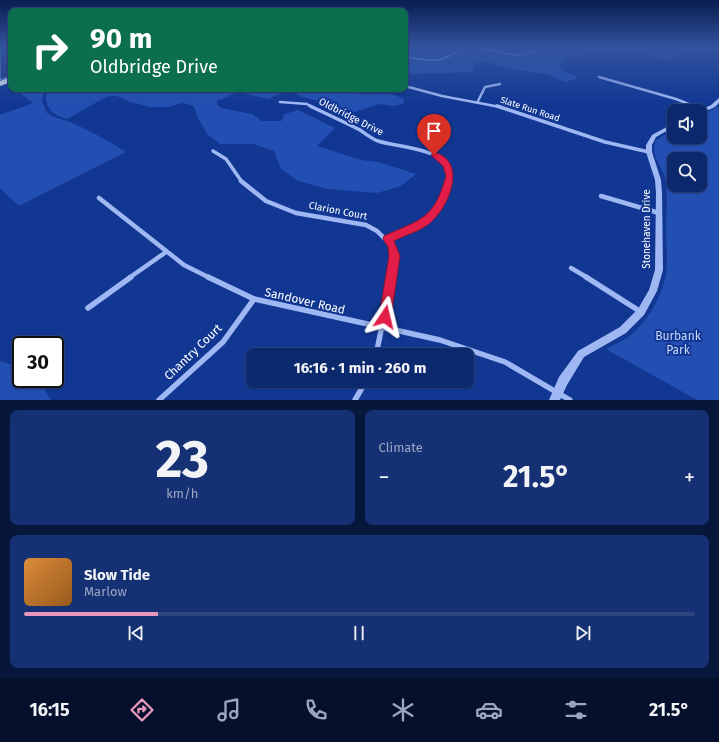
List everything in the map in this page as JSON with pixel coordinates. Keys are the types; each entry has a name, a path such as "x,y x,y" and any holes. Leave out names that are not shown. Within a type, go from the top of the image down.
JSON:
{"street":[{"path":"599,77 676,99 687,104"},
{"path":"478,101 485,87 500,84"},
{"name":"Slate Run Road","path":"408,87 442,96 478,101 503,107 613,144 648,152"},
{"path":"707,109 713,106 719,100"},
{"name":"Oldbridge Drive","path":"280,102 307,104 360,130 378,141 423,150 434,155 446,164 450,176 437,209 426,222 388,239"},
{"path":"648,152 649,145 654,136 667,129"},
{"name":"Clarion Court","path":"213,151 226,159 243,184 266,201 296,213 366,225 374,228 388,239"},
{"name":"Stonehaven Drive","path":"556,396 575,361 581,354 624,330 641,312 653,291 659,270 658,180 648,152"},
{"path":"601,196 659,213"},
{"name":"Sandover Road","path":"99,198 184,265 254,299 440,340 505,362 556,396 570,400"},
{"path":"378,348 383,327 394,256 393,247 388,239"},
{"path":"88,308 166,252"},
{"path":"571,268 641,312"},
{"name":"Chantry Court","path":"159,400 223,342 254,299"},
{"path":"355,400 362,388"}],"green space":[{"path":"408,66 473,66 473,72 413,74 408,72"},
{"path":"499,66 560,66 561,70 577,77 565,82 548,74 511,69"},
{"path":"18,92 44,92 42,101 47,113 92,132 126,152 19,206 0,188 0,115 33,103"},
{"path":"46,92 238,92 217,101 217,104 221,108 252,114 262,121 281,121 285,114 298,110 335,128 317,146 361,160 379,162 416,174 401,186 377,193 328,189 298,181 281,169 274,151 253,144 220,144 208,135 198,118 194,106 183,103 168,107 150,107 130,102 117,96 108,96 67,119 57,115 50,109 47,105"},
{"path":"238,92 294,92 282,93 268,99"},
{"path":"294,92 390,94 405,100 403,104 394,106 379,104 355,112 335,112 319,101 302,97"},
{"name":"Burbank Park","path":"719,106 719,400 697,400 606,349 627,338 641,325 661,292 666,274 667,263 667,192 707,192 707,152 667,152 667,188 664,176 655,156 654,146 656,140 667,133 667,144 707,144 707,112"},
{"path":"0,361 12,365 12,388 43,388 51,400 0,400"}],"shaded area":[{"path":"0,66 8,66 8,77 0,80"}],"route":[{"path":"385,317 394,267 393,247 388,239 426,222 437,209 447,188 450,176 449,169 441,159 434,155"}]}
